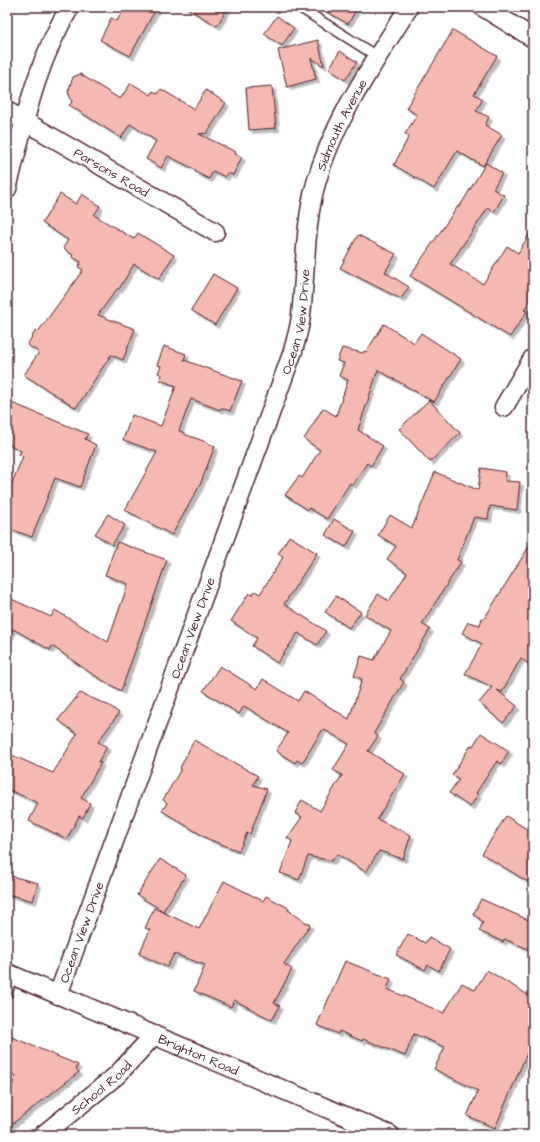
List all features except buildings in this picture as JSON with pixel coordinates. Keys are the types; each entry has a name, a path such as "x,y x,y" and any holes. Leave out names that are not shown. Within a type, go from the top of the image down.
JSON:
{"street":[{"path":"7,190 37,79 48,51 70,7"},
{"name":"Sidmouth Avenue","path":"306,256 309,220 316,184 326,151 337,125 409,7"},
{"path":"483,7 533,38"},
{"name":"Parsons Road","path":"7,111 215,232"},
{"name":"Ocean View Drive","path":"58,995 293,350 301,317 306,256"},
{"path":"504,407 533,358"},
{"name":"Brighton Road","path":"10,974 390,1135"},
{"name":"School Road","path":"43,1135 117,1075 154,1035"}],"lane":[{"path":"299,7 378,57"},
{"path":"7,994 10,974"}]}
